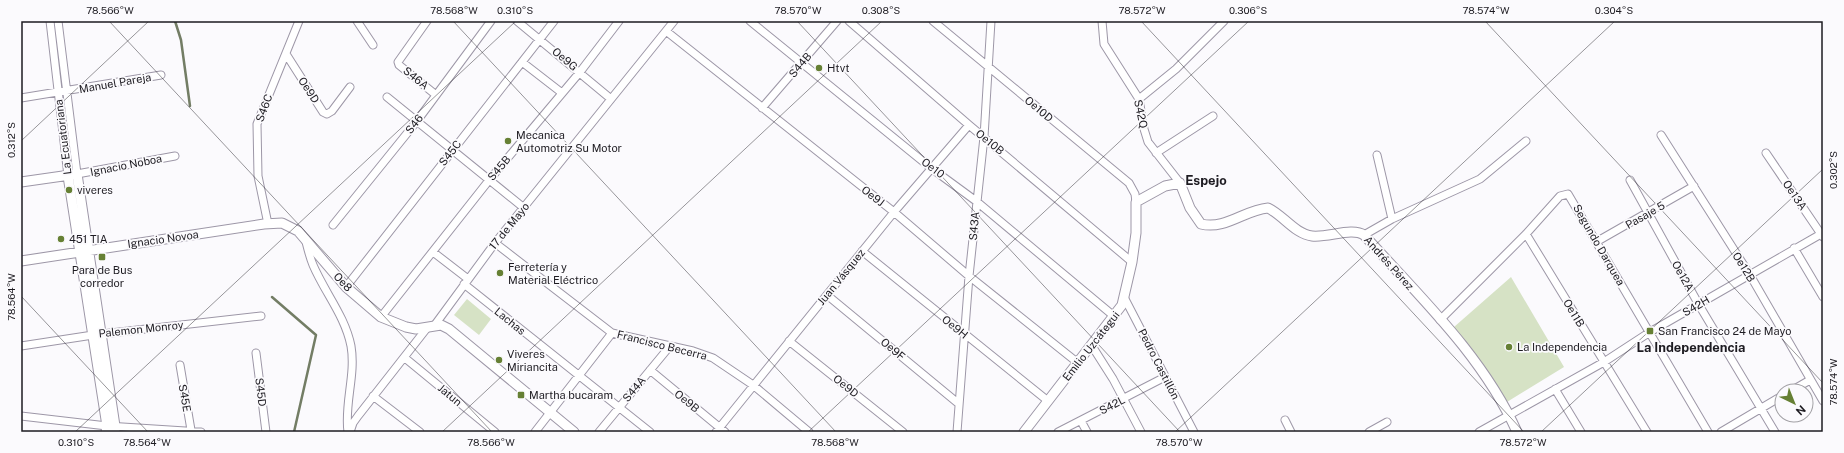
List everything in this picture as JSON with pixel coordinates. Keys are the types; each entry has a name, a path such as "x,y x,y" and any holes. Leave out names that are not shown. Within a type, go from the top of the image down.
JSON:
{"street":[{"name":"La Ecuatoriana","path":"50,21 68,176 102,334 111,429"},
{"path":"58,21 77,174 93,335 111,429"},
{"name":"S46C","path":"266,224 258,176 257,124 299,21"},
{"path":"357,21 373,45"},
{"name":"S46A","path":"427,21 398,62 399,65 436,95"},
{"name":"S46","path":"334,225 417,121 492,21"},
{"name":"Oe9G","path":"517,21 611,99"},
{"name":"S45C","path":"346,287 554,21"},
{"name":"S45B","path":"381,317 490,179 580,72 619,21"},
{"name":"Oe10","path":"750,21 931,168 976,201 1114,316"},
{"name":"S44B","path":"762,108 837,21"},
{"name":"Oe10B","path":"849,21 984,138 1132,262"},
{"name":"Oe10D","path":"933,21 1129,184 1135,194 1136,202"},
{"name":"S43A","path":"957,432 969,276 984,138 990,21"},
{"name":"S42Q","path":"1102,21 1104,44 1139,99 1144,129 1148,142 1180,183"},
{"path":"1139,99 1176,69 1224,21"},
{"name":"17 de Mayo","path":"349,432 353,423 373,396 431,327 495,243 666,31 671,22"},
{"name":"Oe9J","path":"666,31 894,212 969,276 1078,363"},
{"name":"Oe9D","path":"286,54 324,112 327,114 332,112 350,87"},
{"path":"522,62 562,93"},
{"name":"Manuel Pareja","path":"21,98 66,92 161,75"},
{"path":"387,97 524,208"},
{"path":"1156,153 1213,116"},
{"name":"Juan Vásquez","path":"720,430 752,385 894,212 969,125"},
{"name":"Oe12B","path":"1661,135 1750,275 1823,401"},
{"path":"1364,235 1392,219 1480,179 1526,141"},
{"name":"Oe13A","path":"1766,153 1822,236"},
{"path":"1378,155 1392,219"},
{"name":"Ignacio Noboa","path":"77,174 176,156"},
{"path":"21,182 77,174"},
{"name":"Oe12A","path":"1630,180 1699,305 1775,432"},
{"path":"1136,202 1165,186 1180,183"},
{"name":"Andrés Pérez","path":"1180,183 1190,208 1201,224 1208,226 1220,225 1254,211 1268,208 1308,235 1329,236 1355,232 1364,235 1440,320 1490,383 1510,415 1517,432"},
{"name":"Pasaje 5","path":"1596,242 1694,186"},
{"name":"Segundo Darquea","path":"1440,320 1526,234 1560,196 1566,193 1570,196 1708,432"},
{"name":"Emilio Uzcátegui","path":"1028,430 1048,401 1092,346 1122,305 1132,262 1136,233 1136,202"},
{"name":"Ignacio Novoa","path":"21,261 266,224"},
{"name":"Oe8","path":"266,224 282,224 290,226 298,231 346,287 381,317 406,327 416,329 441,325 449,329 574,432"},
{"name":"Oe11B","path":"1526,234 1647,432"},
{"name":"S42H","path":"1479,432 1604,362 1650,332 1699,305 1794,248 1822,236"},
{"path":"306,242 313,266 346,326 351,347 352,381 347,422 349,432"},
{"name":"Francisco Becerra","path":"495,243 612,333 705,354 713,358 752,385 809,432"},
{"path":"1794,248 1823,297"},
{"name":"Oe9H","path":"862,251 964,335 1048,401"},
{"name":"Lachas","path":"433,252 466,282 579,377 650,432"},
{"name":"Oe9F","path":"827,295 959,404"},
{"name":"Pedro Castillón","path":"1124,297 1194,432"},
{"name":"Palemon Monroy","path":"21,346 93,335 261,316"},
{"path":"535,432 612,333"},
{"name":"Oe9D","path":"789,340 903,432"},
{"name":"S44A","path":"599,432 670,346"},
{"path":"1092,346 1124,399 1141,432"},
{"name":"S45D","path":"256,353 266,432"},
{"name":"Jatun","path":"405,358 495,432"},
{"name":"S45E","path":"180,365 190,430"},
{"name":"Oe9B","path":"650,370 720,430"},
{"name":"S42L","path":"1058,432 1165,377"},
{"path":"1805,383 1810,380"},
{"path":"1555,389 1581,432"},
{"path":"373,396 420,432"},
{"path":"1720,432 1774,401"},
{"path":"21,416 111,429 190,430 202,432"},
{"path":"1285,420 1291,432"},
{"path":"1081,421 1087,432"},
{"path":"1369,432 1387,422"}],"green space":[{"name":"La Independencia","path":"1511,277 1564,367 1502,405 1454,327"},
{"path":"467,299 491,319 479,335 454,315"}],"waterway":[{"path":"175,21 181,40 190,106"},
{"path":"272,297 316,335 294,432"}],"place":[{"name":"Htvt","path":"819,68"},
{"name":"Mecanica Automotriz Su Motor","path":"508,141"},
{"name":"viveres","path":"69,190"},
{"name":"451 TIA","path":"61,239"},
{"name":"Para de Bus corredor","path":"102,257"},
{"name":"Ferretería y Material Eléctrico","path":"500,273"},
{"name":"San Francisco 24 de Mayo","path":"1650,331"},
{"name":"La Independencia","path":"1509,347"},
{"name":"Viveres Miriancita","path":"499,360"},
{"name":"Martha bucaram","path":"521,395"}],"district":[{"name":"Espejo","path":"1206,180"},
{"name":"La Independencia","path":"1691,347"}]}
